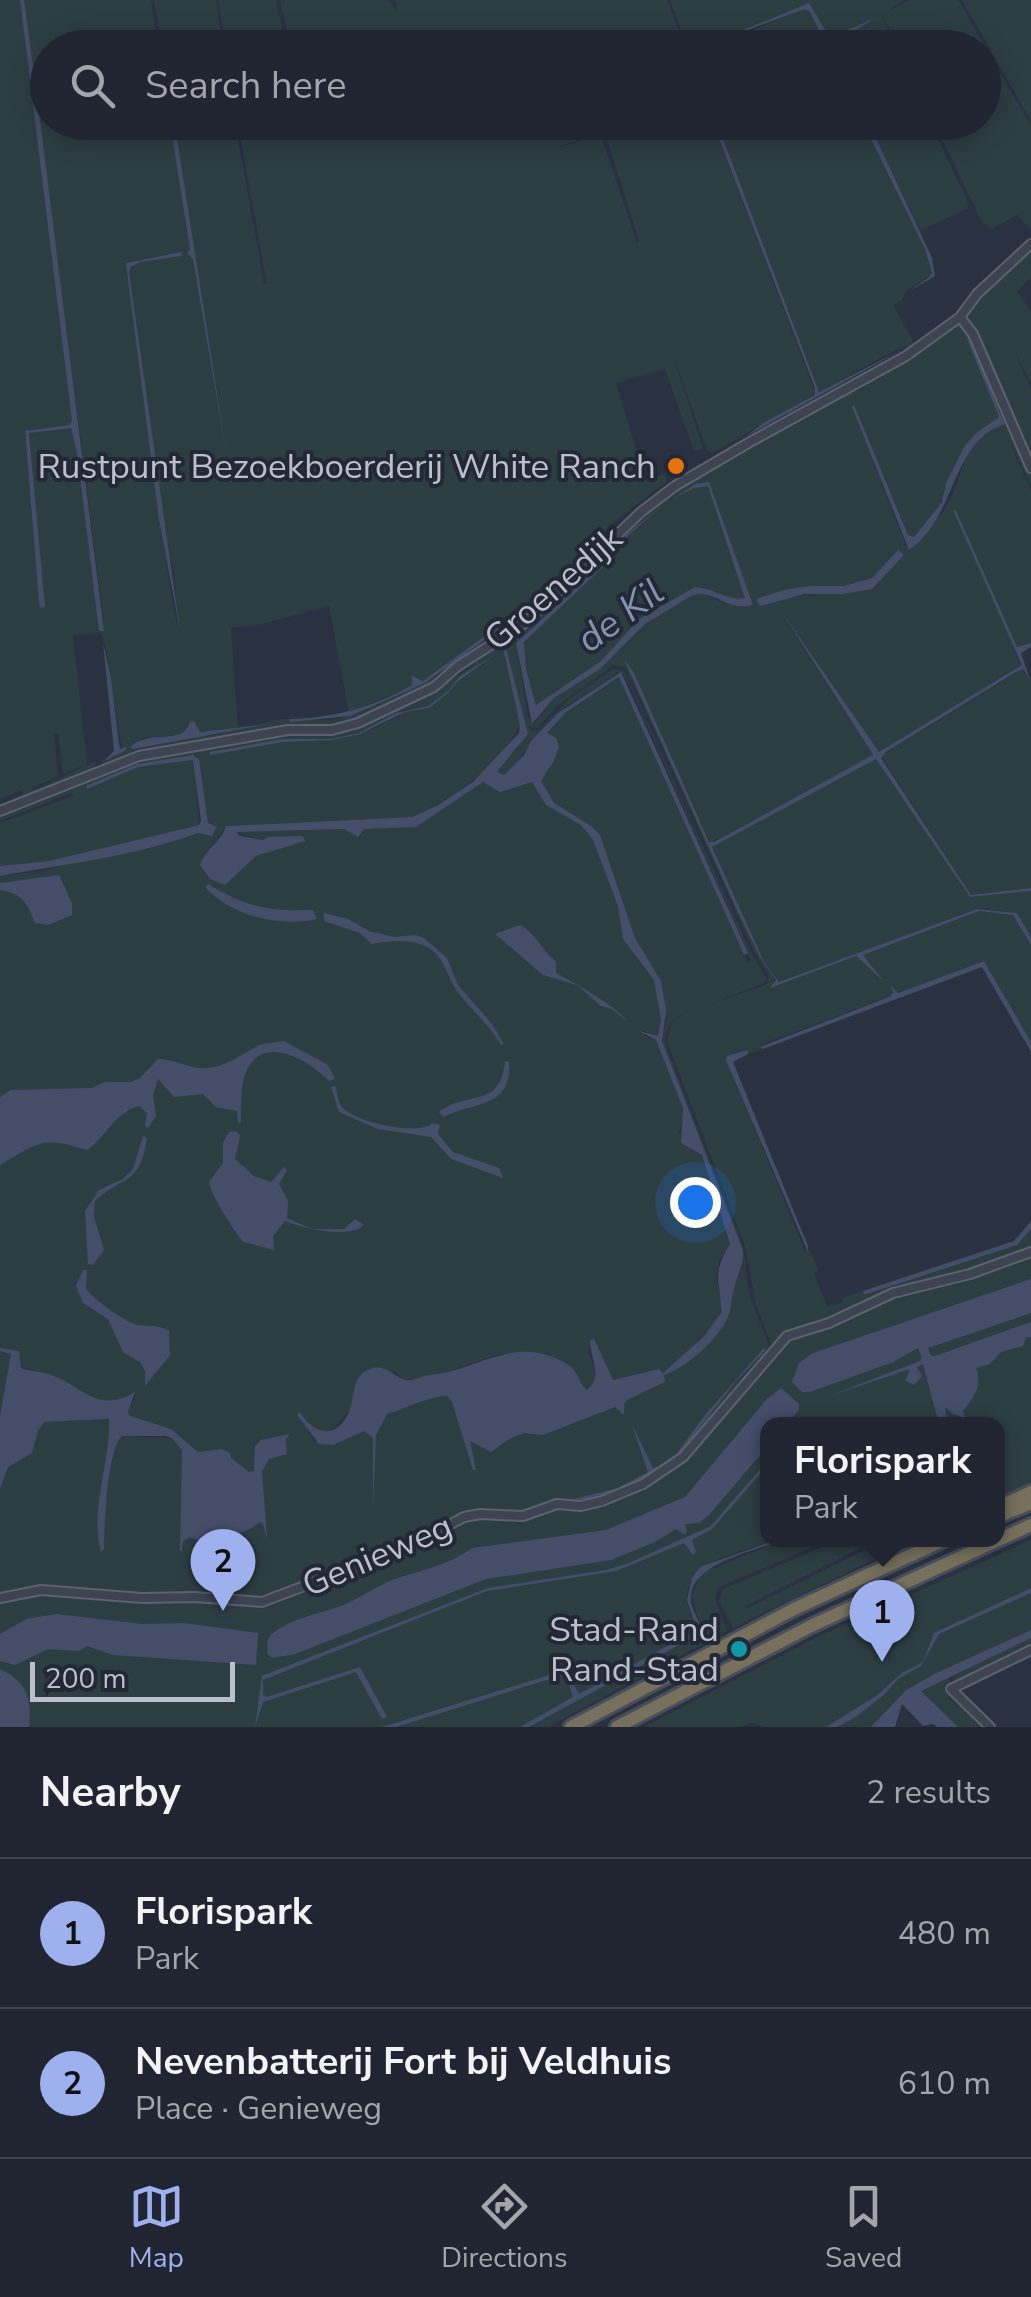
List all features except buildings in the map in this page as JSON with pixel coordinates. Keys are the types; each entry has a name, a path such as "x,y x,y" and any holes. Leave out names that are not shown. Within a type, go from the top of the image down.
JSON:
{"highway":[{"path":"1005,1504 1031,1492"},
{"path":"1005,1514 1031,1503"},
{"path":"1005,1537 1031,1525"},
{"path":"571,1727 794,1610 926,1547"},
{"path":"617,1727 811,1626 983,1547"}],"street":[{"name":"Groenedijk","path":"0,810 139,756 288,730 332,730 358,723 434,687 458,666 525,623 625,525 675,486 906,356 960,317 977,294 1031,244"},
{"path":"960,317 973,334 1031,468"},
{"name":"Genieweg","path":"0,1598 41,1590 262,1602 410,1546 464,1517 523,1516 557,1504 581,1506 602,1501 642,1484 683,1457 786,1336 829,1323 892,1293 970,1274 1031,1252"},
{"path":"990,1727 952,1689 1031,1650"}],"shaded area":[{"path":"0,0 20,0 30,81 30,140 37,140 72,421 69,425 25,432 39,603 44,607 29,433 71,428 99,630 104,622 42,140 173,140 199,298 176,140 238,140 267,284 241,140 578,140 550,150 583,140 603,140 637,243 607,140 719,140 816,394 712,453 707,450 673,355 703,449 694,451 665,369 616,383 639,459 635,461 640,480 666,474 666,482 610,525 594,544 599,548 512,629 446,678 376,714 332,726 292,727 198,740 107,767 101,761 122,749 105,644 101,633 73,636 87,764 63,774 58,733 54,733 58,776 32,788 95,761 96,769 0,808 0,804 22,795 22,790 0,799","holes":["181,252 182,256 141,262 129,270 162,513 175,580 177,626 159,520 127,262","529,604 513,622 436,677 350,716 330,720 282,719 238,728 231,628 255,626 329,606 349,713 413,685 412,677 423,681 435,674","196,724 200,732 237,728 133,749 144,737 182,735"]},
{"path":"24,0 151,0 155,30 30,30 30,47"},
{"path":"154,0 216,0 220,30 159,30"},
{"path":"218,0 276,0 282,30 223,30"},
{"path":"280,0 389,0 398,14 395,0 667,0 678,30 287,30"},
{"path":"670,0 904,0 886,12 910,0 958,0 975,30 890,30 881,14 888,30 855,30 877,17 848,30 825,30 808,3 742,30 681,30"},
{"path":"962,0 1031,0 1031,121 1001,68 1001,30 979,30"},
{"path":"805,9 819,30 752,30"},
{"path":"1001,74 1031,126 1031,230 1017,215 992,229 982,222 942,140 1001,140"},
{"path":"723,140 871,140 925,249 932,274 893,305 915,345 906,354 905,345 819,392"},
{"path":"877,140 939,140 968,208 920,231"},
{"path":"1031,248 1031,278 1017,291 1031,312 1031,384 1013,347 1031,389 1031,463 967,312"},
{"path":"958,323 969,330 1031,473 1031,486 1006,433 1031,491 1031,643 1017,647 987,584 1023,665 879,753 780,611 873,756 711,843 690,803 762,960 712,846 874,759 879,760 970,897 1031,891 1031,937 1017,913 979,908 780,982 770,970 776,983 770,987 856,956 883,982 863,955 979,911 1013,915 1031,945 1031,1042 983,961 897,993 892,989 893,994 888,997 760,1045 763,1049 726,1058 805,1251 810,1251 819,1271 814,1273 827,1306 842,1303 844,1297 863,1291 865,1295 1017,1245 1031,1229 1031,1249 955,1277 898,1290 798,1331 796,1327 788,1329 774,1345 771,1343 756,1305 746,1249 667,1041 672,1023 684,1014 675,1019 669,1026 666,1046 743,1247 749,1294 770,1349 681,1457 650,1478 589,1503 561,1498 527,1513 473,1512 430,1534 270,1599 31,1588 0,1595 0,1484 8,1467 32,1453 44,1422 110,1419 122,1436 172,1438 198,1457 222,1449 198,1452 171,1429 134,1419 128,1413 136,1394 115,1401 98,1401 46,1373 21,1367 19,1351 12,1350 0,1416 0,890 23,900 35,923 70,897 47,881 0,883 0,876 113,856 198,833 212,835 217,829 208,823 199,759 196,755 137,764 108,779 138,767 194,760 199,825 49,861 0,866 0,823 74,796 71,793 0,821 0,814 139,759 286,733 339,732 432,694 506,641 671,494 907,360","holes":["990,390 1004,424 978,441 942,513 906,546 852,407 908,535 914,537 942,502 956,462 999,417","667,505 629,535 607,563 524,642 526,669 536,705 601,661 639,619 695,587 751,600 752,605 724,603 702,593 693,595 645,624 620,650 554,698 534,724 528,718 516,643 603,563 627,534","898,550 872,589 791,597 770,594 809,586 844,586 872,578","506,649 522,722 519,747 497,772 504,776 564,708 617,672 627,679 751,960 748,962 744,955 620,677 565,713 547,733 559,746 547,774 501,792 483,782 413,826 364,829 358,837 344,829 234,832 263,840 273,850 256,856 224,884 210,879 202,858 227,826 412,817 474,780 520,726","495,656 450,689 460,676","614,665 625,668 768,975 768,983 711,1004 767,979 750,951 625,672 614,668 569,699 539,730 528,727 537,728 557,706","444,694 429,708 405,712 361,732 404,710 428,706","351,735 332,740 283,742 210,754 282,739","666,1018 662,1041 743,1250 743,1266 732,1291 727,1319 706,1343 670,1369 719,1319 721,1303 716,1277 719,1261 730,1244 702,1155 691,1150 679,1132 683,1110 671,1073 656,1040 641,1030 658,1037 661,1019","590,1347 613,1380 668,1370 664,1382 627,1400 467,1399 439,1395 315,1441 298,1415 316,1431 323,1432 335,1426 394,1371 405,1380 434,1376 499,1354 552,1357 587,1390 595,1377"]},
{"path":"1024,668 1031,683 1031,888 971,895 881,756"},
{"path":"1031,1253 1031,1483 1005,1495 1005,1417 760,1417 760,1545 721,1559 696,1575 687,1599 697,1630 522,1727 0,1727 0,1600 23,1592 226,1601 259,1609 410,1550 467,1520 523,1518 554,1507 616,1499 657,1480 685,1458 791,1339 876,1303 948,1283"},
{"path":"1031,1540 1031,1588 939,1634 1031,1593 1031,1630 906,1690 871,1727 766,1727 750,1723 741,1727 644,1727 817,1637"},
{"path":"766,1547 813,1547 719,1587 715,1599 727,1631 548,1727 529,1727 703,1632 691,1596 701,1573"},
{"path":"822,1547 862,1547 744,1607 748,1608 871,1547 900,1547 733,1628 719,1601 723,1589"},
{"path":"1031,1638 1031,1647 955,1683 951,1675"},
{"path":"948,1676 952,1684 943,1689 950,1695 948,1698 982,1727 958,1727 922,1694 924,1687"}],"water":[{"path":"20,0 24,0 30,44 30,81"},
{"path":"809,3 825,30 819,30 805,9 743,30"},
{"path":"37,140 43,140 104,631 99,631 71,428 29,433 45,607 41,608 39,603 25,431 69,425 72,421"},
{"path":"173,140 177,140 226,451 193,259 187,253 190,249"},
{"path":"720,140 723,140 819,392 907,347 745,437 815,395"},
{"path":"871,140 877,140 932,258 935,276 909,291 932,273 925,249"},
{"path":"181,252 182,256 141,262 129,272 180,630 159,520 126,263"},
{"path":"965,334 1005,424 987,433 974,446 936,519 909,550 852,407 908,535 914,537 942,502 946,483 964,447 999,417"},
{"path":"709,482 753,605 735,606 708,595 693,595 645,624 600,669 554,698 532,724 516,643 603,563 627,534 666,503 629,535 607,563 524,642 526,669 536,705 601,661 639,619 695,587 745,598 708,486 672,499 696,484"},
{"path":"953,510 1017,647 1031,643 1021,653 1031,683 1024,669 1016,672 881,758 971,895 1031,891 970,897 876,759 712,847 764,962 779,982 977,909 1017,913 1031,937 1031,945 1013,915 979,911 863,955 884,982 856,956 770,988 776,980 760,957 738,912 624,659 634,673 709,842 714,842 873,755 781,611 879,752 1022,665"},
{"path":"898,550 904,555 872,589 805,594 760,606 756,599 784,590 844,586 872,578"},
{"path":"529,604 531,607 425,683 350,716 290,722 368,705 412,685 412,676 423,681"},
{"path":"103,643 120,749 126,747 104,761 114,751"},
{"path":"506,648 528,734 497,772 504,775 558,713 621,672 748,953 744,955 619,677 565,713 547,733 556,738 559,746 541,781 554,803 600,835 635,938 661,981 666,1010 662,1041 743,1250 743,1260 729,1315 716,1336 691,1360 664,1375 665,1382 627,1400 624,1415 615,1407 543,1435 524,1433 491,1452 470,1441 473,1470 447,1396 387,1414 376,1435 373,1510 373,1438 364,1431 333,1445 319,1444 297,1415 300,1412 320,1430 340,1426 350,1409 357,1380 364,1372 381,1368 408,1380 515,1352 532,1352 570,1366 587,1390 595,1379 590,1340 594,1339 613,1380 659,1369 663,1373 704,1336 721,1313 718,1271 730,1244 702,1155 681,1143 683,1108 656,1040 639,1031 658,1036 661,1019 654,980 623,939 618,906 593,840 581,825 546,805 532,782 500,792 483,782 416,827 364,829 358,837 344,829 236,832 263,840 303,836 305,841 256,856 225,885 210,879 200,865 226,826 412,817 473,782 519,733"},
{"path":"495,655 429,708 405,712 360,734 332,740 283,742 210,755 282,739 331,739 359,733 396,713 428,706 460,676"},
{"path":"194,721 200,732 263,725 130,747 148,738 181,733"},
{"path":"193,755 199,759 208,823 217,827 212,836 198,833 125,854 0,876 0,866 49,861 199,825 193,760 138,767 87,789 86,786 137,764"},
{"path":"59,875 72,903 72,915 48,925 35,923 23,901 0,890 0,883"},
{"path":"208,884 259,906 313,910 317,919 288,922 258,917 229,906 205,887"},
{"path":"324,913 348,919 369,931 424,938 447,958 458,985 504,1044 457,991 441,960 431,950 407,941 372,944 360,933 324,921"},
{"path":"520,925 556,961 556,973 577,985 543,975 495,934"},
{"path":"984,961 1031,1042 1031,1052 982,967 760,1047 889,997 893,993 891,986 898,993"},
{"path":"577,985 605,1002 627,1021 601,1006"},
{"path":"284,1041 328,1065 335,1079 329,1081 298,1058 273,1052 262,1054 245,1075 238,1123 237,1111 216,1107 203,1094 174,1097 158,1079 153,1095 156,1116 148,1128 147,1113 139,1106 123,1114 87,1150 60,1143 41,1144 0,1165 0,1097 11,1090 92,1088 105,1082 131,1082 158,1059 208,1068 260,1045"},
{"path":"748,1050 748,1054 733,1062 808,1252 726,1060 727,1056"},
{"path":"505,1061 509,1062 508,1077 498,1096 444,1117 439,1112 490,1092 502,1076"},
{"path":"336,1086 340,1103 351,1113 374,1123 402,1128 440,1125 438,1134 453,1152 499,1168 503,1178 451,1159 431,1137 378,1129 339,1112 331,1087"},
{"path":"236,1131 240,1136 235,1159 254,1176 271,1182 284,1167 287,1170 279,1184 288,1201 287,1218 312,1229 285,1221 273,1236 274,1250 243,1242 209,1182 223,1163 223,1143 229,1132"},
{"path":"143,1136 147,1138 144,1154 135,1172 95,1201 94,1217 104,1250 93,1265 88,1264 85,1211 99,1190 123,1179 133,1169"},
{"path":"355,1219 364,1225 348,1231 312,1229 344,1229"},
{"path":"1031,1221 1031,1229 1017,1245 864,1295 863,1291 1014,1241"},
{"path":"83,1270 87,1270 86,1289 110,1310 138,1325 169,1331 170,1355 145,1386 141,1363 123,1352 108,1319 83,1303 76,1286"},
{"path":"1031,1279 1031,1313 928,1348 931,1356 935,1356 1031,1322 1031,1337 1026,1337 1023,1346 1001,1352 990,1364 976,1368 978,1386 963,1411 965,1417 945,1407 947,1417 937,1417 923,1364 917,1367 922,1376 914,1385 905,1380 910,1371 907,1370 826,1397 920,1361 918,1348 893,1362 802,1392 792,1382 799,1363 813,1353"},
{"path":"0,1348 19,1351 21,1368 58,1378 99,1399 109,1401 135,1392 130,1416 171,1429 198,1452 222,1449 249,1472 254,1471 255,1446 261,1440 290,1434 286,1439 287,1454 269,1459 262,1471 267,1539 260,1522 226,1539 206,1541 190,1537 183,1541 180,1551 182,1450 165,1436 122,1436 110,1472 101,1552 97,1519 109,1419 44,1422 32,1453 8,1467 0,1488 0,1416 11,1354"},
{"path":"764,1348 675,1459 631,1485 588,1500 574,1499 618,1488 648,1472 632,1425 653,1468 677,1453 705,1415"},
{"path":"781,1388 799,1404 799,1410 793,1417 760,1417 760,1455 709,1515 699,1523 685,1524 687,1533 676,1529 611,1560 486,1579 295,1654 273,1658 268,1655 269,1637 288,1624 346,1604 385,1583 447,1562 472,1548 606,1530 685,1497 767,1399"},
{"path":"760,1469 760,1474 712,1529 692,1540 696,1552 693,1555 684,1543 616,1571 487,1591 263,1680 263,1695 267,1697 360,1667 387,1717 382,1719 356,1672 263,1702 255,1727 262,1676 488,1588 606,1570 711,1526"},
{"path":"762,1547 725,1560 699,1578 692,1589 691,1602 703,1632 529,1727 520,1727 573,1697 566,1674 396,1727 382,1727 566,1670 579,1694 697,1630 687,1600 692,1578 700,1567"},
{"path":"1031,1588 1031,1593 939,1634 921,1666 898,1679 857,1716 837,1727 826,1727 923,1662 934,1633"},
{"path":"56,1614 142,1624 184,1623 258,1633 256,1665 113,1655 87,1646 79,1651 48,1649 15,1665 0,1661 0,1634 26,1619"},
{"path":"1031,1630 1031,1638 921,1691 958,1727 923,1726 902,1704 895,1727 871,1727 906,1690"},
{"path":"0,1669 16,1679 26,1692 29,1727 0,1727"}],"place":[{"name":"Rustpunt Bezoekboerderij White Ranch","path":"676,466"},
{"name":"Nevenbatterij Fort bij Veldhuis","path":"223,1611"},
{"name":"Stad-Rand Rand-Stad","path":"739,1649"},
{"name":"Florispark","path":"882,1662"}],"water label":[{"name":"de Kil","path":"620,615"}]}
